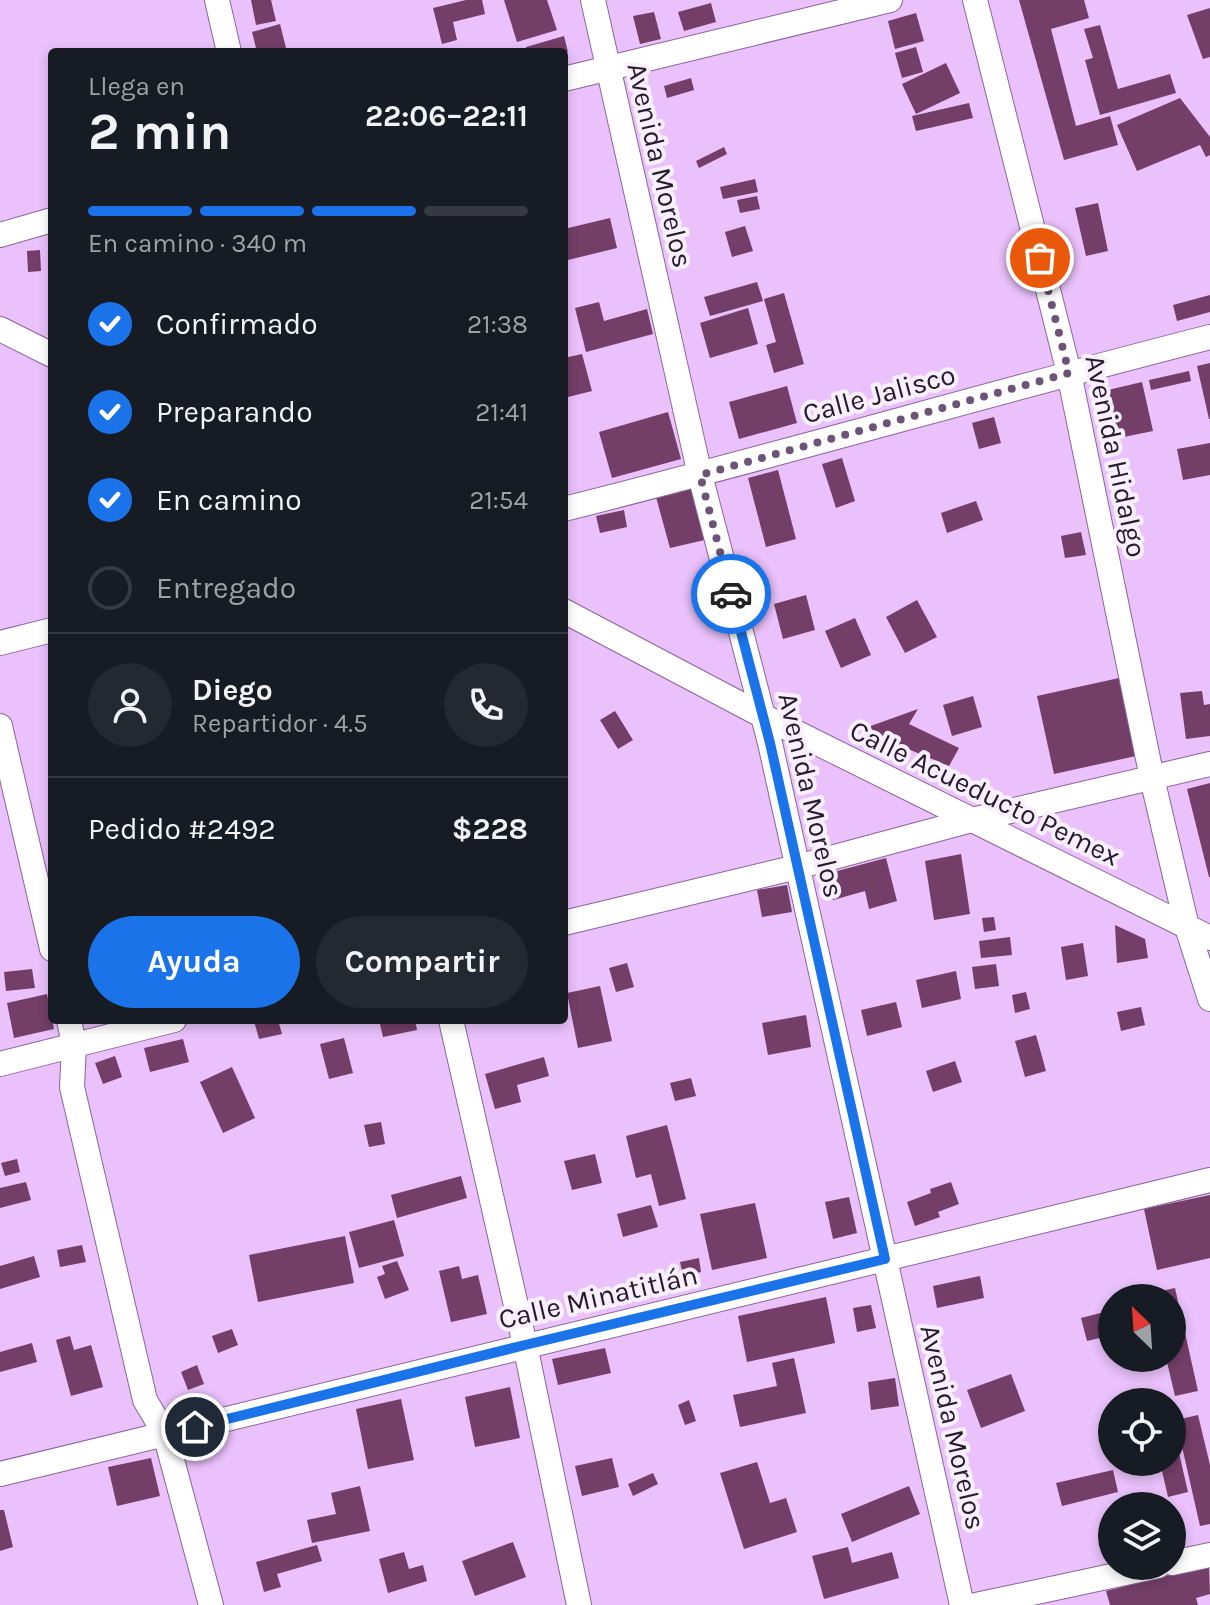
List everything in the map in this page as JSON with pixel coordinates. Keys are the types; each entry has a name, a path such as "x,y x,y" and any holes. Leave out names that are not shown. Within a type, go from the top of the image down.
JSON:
{"street":[{"path":"217,0 228,48"},
{"name":"Avenida Morelos","path":"593,0 700,475 763,716 962,1605"},
{"path":"568,78 890,0"},
{"name":"Avenida Hidalgo","path":"975,0 1069,373 1152,778 1187,927 1210,999"},
{"path":"0,235 48,221"},
{"path":"0,329 48,353"},
{"name":"Calle Jalisco","path":"568,508 1210,337"},
{"name":"Calle Acueducto Pemex","path":"568,613 763,716 1210,938"},
{"path":"0,643 48,631"},
{"path":"0,726 48,932"},
{"path":"568,922 797,867 972,820 1210,764"},
{"path":"70,1024 74,1045 72,1087 145,1400 165,1434 211,1605"},
{"path":"0,1064 158,1024"},
{"path":"452,1024 525,1345 579,1605"},
{"name":"Calle Minatitlán","path":"0,1474 1210,1180"},
{"path":"1186,1560 1210,1555"},
{"path":"976,1605 1098,1579"}],"building":[{"path":"251,0 271,0 276,21 256,25"},
{"path":"466,0 482,0 485,14 453,22 457,40 442,44 433,8"},
{"path":"504,0 547,0 557,30 517,42"},
{"path":"1019,0 1084,0 1089,18 1051,29 1076,126 1110,116 1118,145 1064,160"},
{"path":"711,3 716,22 684,31 678,12"},
{"path":"1210,8 1210,57 1203,59 1187,15"},
{"path":"654,12 661,39 640,44 633,16"},
{"path":"916,13 924,41 895,49 888,21"},
{"path":"280,24 286,48 256,48 252,32"},
{"path":"1100,25 1118,89 1170,74 1176,93 1100,115 1085,60 1093,58 1084,29"},
{"path":"564,36 567,48 526,48"},
{"path":"916,47 923,72 902,78 895,53"},
{"path":"946,63 960,93 916,114 902,84"},
{"path":"691,78 694,90 667,98 664,86"},
{"path":"1180,98 1210,137 1210,155 1206,157 1200,145 1137,171 1117,125"},
{"path":"969,103 973,118 916,131 912,116"},
{"path":"724,147 727,154 699,168 696,161"},
{"path":"755,179 758,192 723,199 720,187"},
{"path":"757,196 760,209 740,213 737,200"},
{"path":"1098,203 1108,251 1086,256 1075,208"},
{"path":"610,218 617,248 568,260 568,228"},
{"path":"745,226 753,251 732,257 725,232"},
{"path":"40,250 41,271 28,272 27,251"},
{"path":"757,282 763,301 710,316 704,297"},
{"path":"784,293 804,364 774,373 766,345 776,342 764,299"},
{"path":"1210,295 1210,312 1177,321 1173,305"},
{"path":"599,302 604,321 647,309 653,334 586,352 575,308"},
{"path":"748,308 758,344 710,358 700,323"},
{"path":"582,354 592,391 568,397 568,357"},
{"path":"1210,363 1210,419 1209,419 1197,366"},
{"path":"1189,371 1191,381 1151,390 1149,380"},
{"path":"1142,382 1153,431 1119,438 1108,390"},
{"path":"787,386 797,423 739,439 729,402"},
{"path":"668,412 681,459 612,478 599,432"},
{"path":"994,417 1001,443 979,449 972,423"},
{"path":"1210,443 1210,475 1183,480 1177,449"},
{"path":"842,458 855,501 836,508 822,464"},
{"path":"778,470 796,539 766,547 748,478"},
{"path":"696,488 709,539 670,548 656,497"},
{"path":"976,501 983,520 947,533 941,513"},
{"path":"624,510 627,527 600,533 596,516"},
{"path":"1081,532 1086,555 1065,558 1061,536"},
{"path":"806,595 815,630 783,639 774,604"},
{"path":"917,600 937,637 905,653 886,617"},
{"path":"855,618 871,655 841,668 825,631"},
{"path":"1119,678 1136,756 1054,774 1037,696"},
{"path":"1202,691 1204,705 1210,704 1210,736 1186,739 1180,693"},
{"path":"973,696 982,727 952,736 943,705"},
{"path":"918,709 909,724 959,748 949,766 896,744 868,727"},
{"path":"615,711 633,740 618,749 600,720"},
{"path":"1210,783 1210,877 1209,877 1187,789"},
{"path":"961,854 970,914 934,920 925,861"},
{"path":"886,858 897,901 869,909 865,891 833,900 826,874"},
{"path":"787,885 792,912 762,917 757,890"},
{"path":"994,917 996,930 984,932 982,918"},
{"path":"1115,925 1145,939 1148,958 1117,963"},
{"path":"1010,937 1012,955 981,958 979,941"},
{"path":"1083,943 1088,976 1066,980 1061,947"},
{"path":"627,963 634,987 616,992 609,968"},
{"path":"996,964 999,986 975,989 972,967"},
{"path":"32,969 35,988 6,991 4,972"},
{"path":"956,971 961,999 922,1008 916,980"},
{"path":"600,986 612,1041 578,1048 568,993"},
{"path":"1026,992 1030,1009 1015,1013 1012,995"},
{"path":"47,994 48,1024 53,1024 54,1029 14,1038 7,1003"},
{"path":"896,1002 902,1027 867,1036 861,1010"},
{"path":"1141,1007 1145,1025 1121,1031 1117,1012"},
{"path":"806,1015 811,1047 768,1055 762,1023"},
{"path":"255,1024 279,1024 282,1034 259,1039"},
{"path":"380,1024 416,1024 417,1030 383,1037"},
{"path":"1036,1035 1046,1071 1025,1077 1015,1041"},
{"path":"344,1038 353,1073 329,1079 320,1044"},
{"path":"183,1039 189,1062 150,1072 144,1048"},
{"path":"115,1056 122,1077 103,1084 95,1063"},
{"path":"544,1057 549,1076 517,1085 521,1102 495,1109 485,1074"},
{"path":"955,1061 962,1082 933,1092 926,1071"},
{"path":"232,1067 255,1118 223,1133 200,1082"},
{"path":"691,1078 696,1096 675,1101 670,1083"},
{"path":"381,1122 385,1144 369,1147 364,1125"},
{"path":"667,1125 686,1199 659,1206 651,1174 636,1178 626,1136"},
{"path":"595,1154 602,1183 572,1190 564,1161"},
{"path":"17,1159 20,1172 5,1176 1,1163"},
{"path":"461,1176 467,1198 397,1218 391,1195"},
{"path":"26,1182 31,1200 0,1208 0,1188"},
{"path":"951,1182 959,1204 938,1212 940,1217 915,1226 907,1202"},
{"path":"1210,1195 1210,1258 1157,1270 1144,1209"},
{"path":"849,1197 857,1233 833,1239 825,1202"},
{"path":"755,1203 767,1258 712,1270 700,1214"},
{"path":"651,1205 658,1227 623,1237 617,1214"},
{"path":"394,1220 404,1256 359,1268 349,1232"},
{"path":"345,1236 354,1283 258,1302 249,1255"},
{"path":"82,1245 86,1262 60,1267 57,1250"},
{"path":"34,1256 40,1277 0,1289 0,1266"},
{"path":"699,1258 701,1272 683,1276 680,1262"},
{"path":"397,1261 409,1290 385,1299 377,1277 385,1274 382,1266"},
{"path":"459,1266 462,1279 478,1275 487,1314 451,1322 439,1271"},
{"path":"980,1276 984,1298 937,1308 933,1286"},
{"path":"826,1297 835,1343 747,1362 738,1316"},
{"path":"871,1305 876,1328 857,1332 853,1308"},
{"path":"1098,1314 1098,1338 1087,1341 1081,1318"},
{"path":"232,1329 238,1345 218,1353 212,1336"},
{"path":"70,1336 74,1350 91,1345 103,1387 71,1396 56,1340"},
{"path":"1186,1337 1198,1391 1186,1394 1186,1388 1173,1388 1169,1372 1186,1372"},
{"path":"32,1343 37,1362 0,1372 0,1352"},
{"path":"605,1348 611,1373 558,1385 552,1359"},
{"path":"794,1358 806,1413 740,1427 733,1395 777,1386 772,1363"},
{"path":"197,1365 204,1384 188,1390 181,1372"},
{"path":"1011,1374 1025,1411 981,1428 967,1390"},
{"path":"895,1378 899,1406 871,1410 868,1382"},
{"path":"510,1387 520,1438 475,1447 465,1397"},
{"path":"401,1399 414,1460 368,1469 356,1409"},
{"path":"689,1400 696,1421 685,1425 678,1405"},
{"path":"1198,1415 1210,1465 1210,1524 1200,1526 1186,1464 1186,1418"},
{"path":"151,1458 160,1496 117,1506 108,1467"},
{"path":"612,1458 619,1487 582,1496 575,1466"},
{"path":"757,1462 770,1503 786,1498 797,1532 744,1549 720,1473"},
{"path":"653,1473 658,1484 633,1496 628,1484"},
{"path":"1098,1473 1098,1476 1114,1476 1118,1492 1098,1492 1098,1497 1062,1506 1056,1483"},
{"path":"1163,1476 1184,1476 1188,1492 1167,1492"},
{"path":"360,1486 370,1531 312,1543 307,1520 336,1514 331,1493"},
{"path":"909,1486 920,1514 852,1542 841,1514"},
{"path":"0,1510 4,1510 13,1547 0,1551"},
{"path":"513,1542 526,1577 475,1596 462,1561"},
{"path":"317,1545 322,1561 277,1574 281,1587 264,1592 256,1562"},
{"path":"848,1547 852,1563 892,1552 899,1578 824,1599 812,1556"},
{"path":"404,1552 409,1569 423,1565 427,1581 388,1593 379,1559"},
{"path":"1209,1565 1210,1594 1196,1598 1198,1605 1110,1605 1106,1591 1150,1580 1186,1580 1186,1571"}],"way so far":[{"path":"731,594 700,475 1069,373 1040,258"}],"route":[{"path":"195,1427 885,1259 770,743 731,594"}]}
